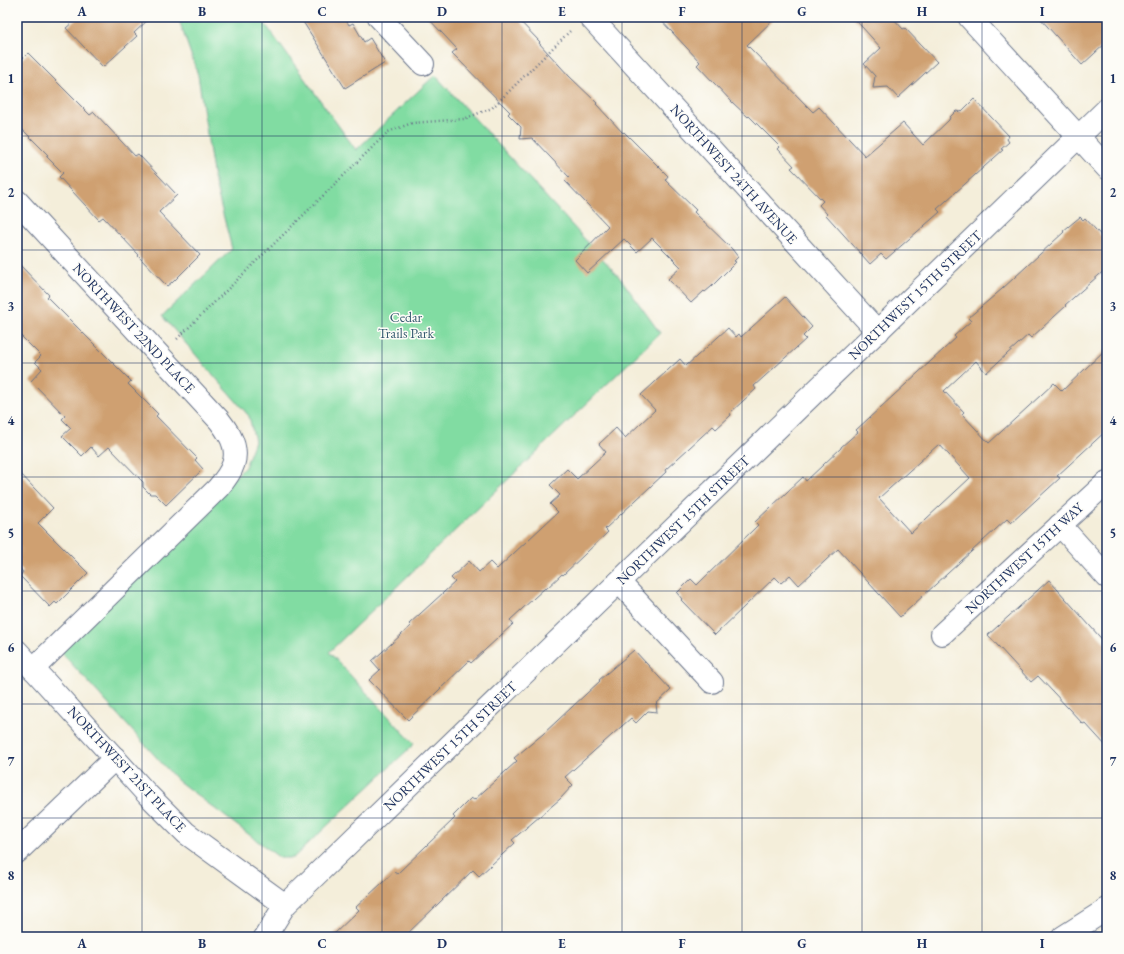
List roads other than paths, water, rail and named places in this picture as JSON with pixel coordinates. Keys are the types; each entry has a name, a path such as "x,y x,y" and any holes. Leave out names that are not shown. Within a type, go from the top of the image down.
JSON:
{"street":[{"path":"379,17 423,64"},
{"path":"969,17 1107,168"},
{"name":"NORTHWEST 24TH AVENUE","path":"581,23 878,332"},
{"name":"NORTHWEST 15TH STREET","path":"265,937 285,905 1107,109"},
{"name":"NORTHWEST 22ND PLACE","path":"17,202 219,420 230,436 236,450 231,471 218,488 33,669"},
{"name":"NORTHWEST 15TH WAY","path":"942,634 1107,482"},
{"path":"1060,525 1107,577"},
{"path":"619,582 712,682"},
{"name":"NORTHWEST 21ST PLACE","path":"17,652 148,795 186,833 285,905"},
{"path":"17,852 115,758"},
{"path":"1068,936 1107,909"}],"park label":[{"name":"Cedar Trails Park","path":"406,326"}]}
